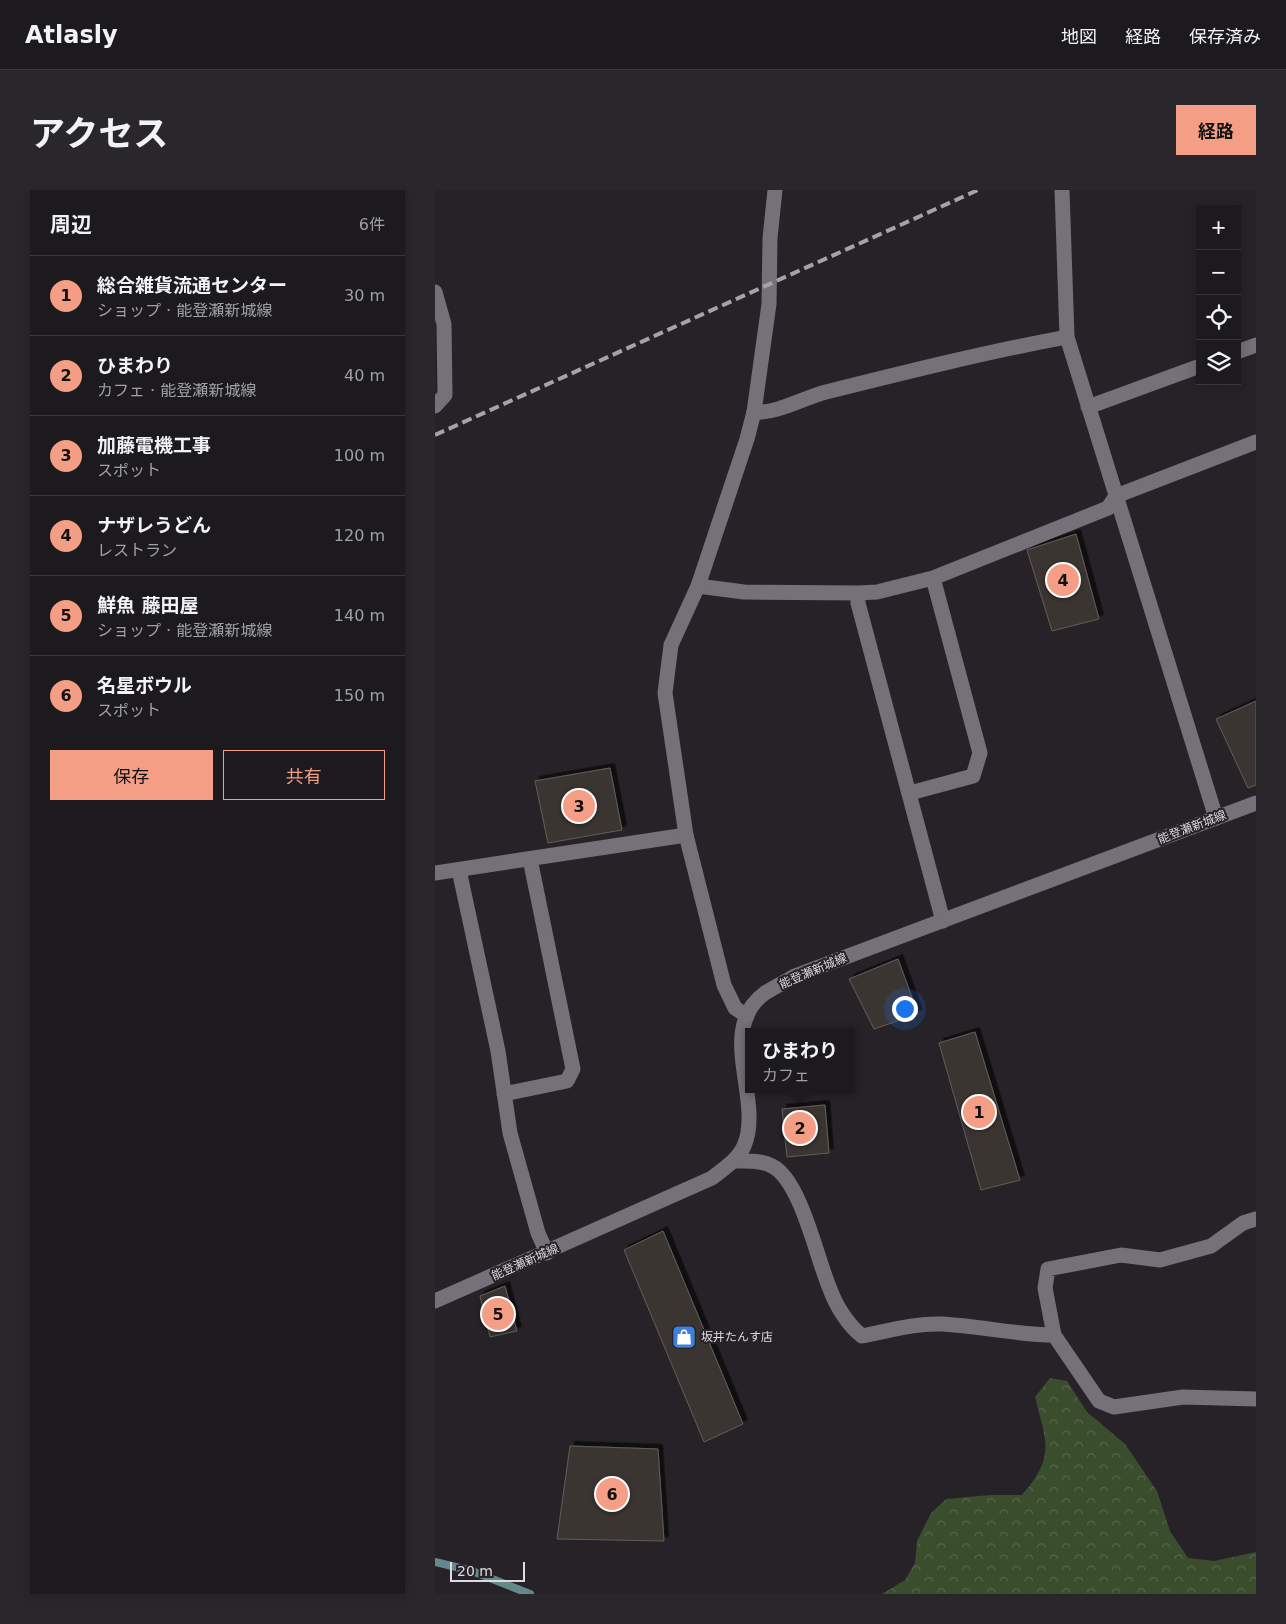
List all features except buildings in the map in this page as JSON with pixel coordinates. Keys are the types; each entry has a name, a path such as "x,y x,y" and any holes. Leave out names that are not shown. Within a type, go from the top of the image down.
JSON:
{"street":[{"path":"747,1016 735,1008 724,985 686,835 665,693 671,645 698,586 747,439 753,412 769,304 770,238 775,190"},
{"path":"1062,190 1067,337 1216,818"},
{"path":"435,292 444,324 445,387 445,396 435,406"},
{"path":"753,412 763,413 818,394 945,362 1067,337"},
{"path":"1241,351 1256,345"},
{"path":"1088,407 1196,367"},
{"path":"698,586 744,592 858,593 877,592 933,578 1108,508 1116,496 1256,442"},
{"path":"910,793 973,776 980,753 933,578"},
{"path":"858,593 858,603 943,921"},
{"name":"能登瀬新城線","path":"745,1081 741,1041 747,1016 763,994 795,976 1256,803"},
{"path":"435,873 686,835"},
{"path":"504,1094 567,1080 573,1069 531,873 530,859"},
{"path":"459,870 498,1050 511,1133 538,1233 547,1253"},
{"name":"能登瀬新城線","path":"435,1301 547,1253 712,1178 734,1161 744,1147 749,1128 747,1093"},
{"path":"734,1161 759,1161 774,1167 787,1179 816,1244 830,1290 853,1329 862,1336 919,1324 942,1324 1034,1335 1054,1335"},
{"path":"1256,1219 1243,1223 1211,1246 1160,1260 1121,1255 1048,1269 1045,1288 1054,1335 1099,1401 1114,1407 1183,1397 1256,1399"}],"green space":[{"path":"1050,1378 1067,1381 1087,1412 1125,1444 1157,1491 1170,1531 1188,1558 1214,1561 1256,1552 1256,1594 882,1594 905,1580 915,1563 917,1541 931,1513 946,1499 990,1495 1022,1495 1033,1481 1044,1459 1045,1448 1045,1438 1035,1397"}],"waterway":[{"path":"435,1562 472,1571 530,1594"}],"railway":[{"path":"435,435 978,190"}],"place":[{"name":"ナザレうどん","path":"1063,580"},
{"name":"加藤電機工事","path":"579,806"},
{"name":"総合雑貨流通センター","path":"979,1112"},
{"name":"ひまわり","path":"800,1128"},
{"name":"鮮魚 藤田屋","path":"498,1314"},
{"name":"坂井たんす店","path":"684,1337"},
{"name":"名星ボウル","path":"612,1494"}]}
